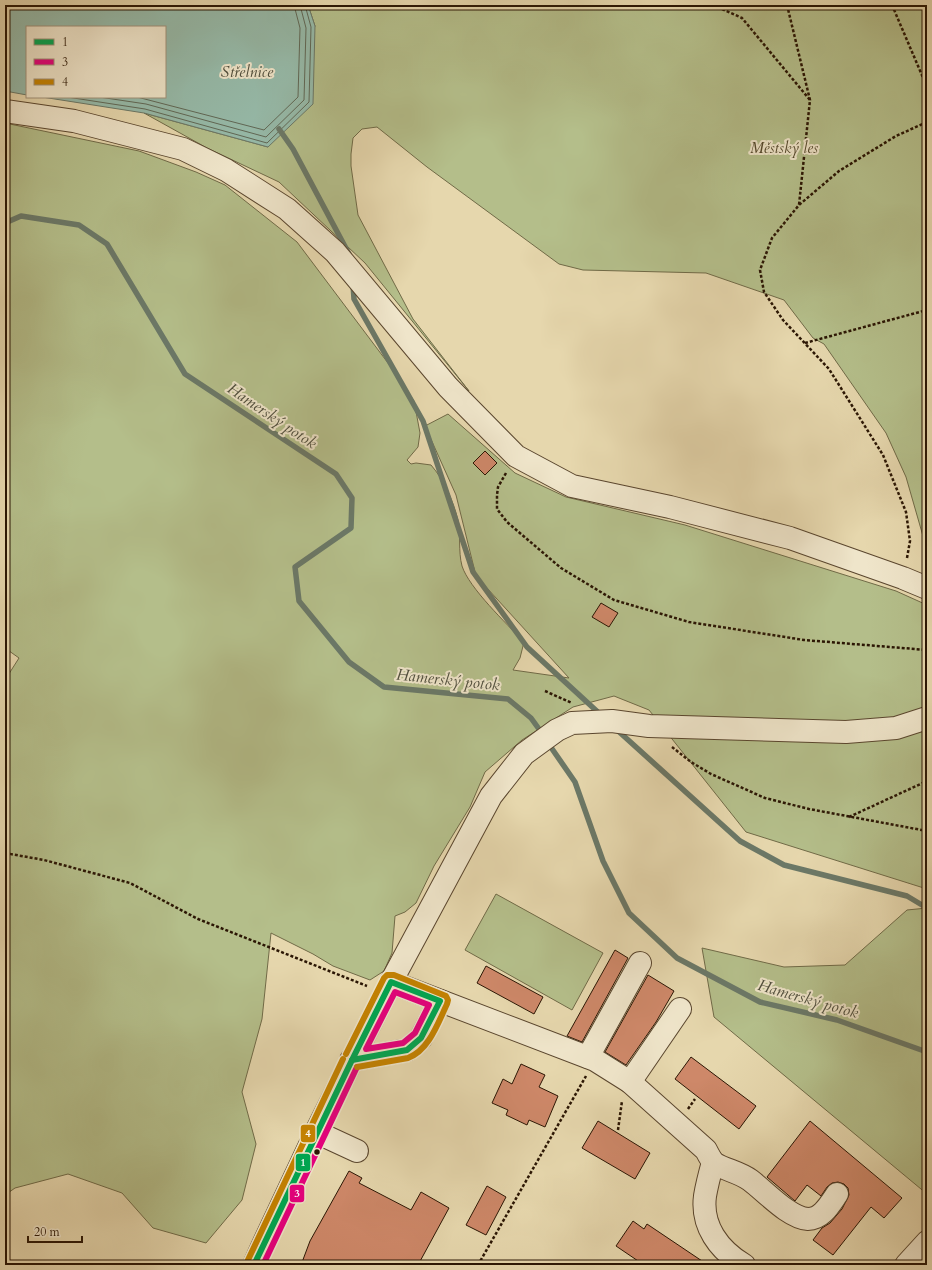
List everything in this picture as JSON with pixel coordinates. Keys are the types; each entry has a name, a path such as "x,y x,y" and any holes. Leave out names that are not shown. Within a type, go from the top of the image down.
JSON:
{"street":[{"path":"5,111 74,121 183,149 226,170 287,208 335,252 448,387 516,456 572,486 670,507 790,538 927,588"},
{"path":"254,1265 316,1132 388,987 491,796 524,754 557,730 572,722 612,721 649,726 846,732 896,728 927,718"},
{"path":"592,1058 640,963"},
{"path":"388,987 440,1001 592,1058 630,1082 706,1150 713,1162 749,1179 777,1204 795,1215 808,1219 818,1216 837,1194"},
{"path":"351,1060 407,1050 421,1038 440,1001"},
{"path":"630,1082 680,1009"},
{"path":"316,1132 357,1151"},
{"path":"713,1162 705,1196 706,1220 716,1242 744,1265"},
{"path":"906,1265 927,1242"}],"path":[{"path":"713,5 742,18 810,100"},
{"path":"787,5 810,100 799,205"},
{"path":"892,5 927,87"},
{"path":"903,578 910,541 906,512 883,455 828,369 783,320 764,292 760,270 772,238 799,205 839,170 896,136 927,122"},
{"path":"805,343 927,310"},
{"path":"516,456 498,487 496,495 497,509 507,522 561,568 614,600 689,622 804,640 927,650"},
{"path":"671,746 691,762 710,774 765,798 809,809 927,831"},
{"path":"849,817 927,781"},
{"path":"5,853 44,860 130,883 198,919 388,987"},
{"path":"478,1265 592,1058"},
{"path":"618,1130 623,1088 630,1082"}],"green space":[{"name":"Městský les","path":"308,5 925,5 927,10 927,550 906,477 886,433 824,344 813,338 784,300 706,273 583,270 559,264 427,167 377,127 362,129 353,138 351,154 351,166 358,215 413,319 469,391 365,263 279,182 207,148 144,113 268,147 315,26"},
{"path":"5,123 139,151 196,172 225,185 297,242 394,371 414,401 420,433 418,447 407,460 411,464 416,463 431,465 440,477 454,505 458,520 461,560 466,575 489,606 524,642 520,658 513,670 569,678 476,576 456,495 425,426 448,414 515,473 566,497 685,525 896,591 927,605 927,889 746,832 649,710 614,696 573,707 522,740 485,772 470,807 434,866 416,903 405,912 395,916 392,953 384,971 370,980 333,966 271,933 262,1019 242,1092 256,1144 242,1200 206,1243 153,1228 122,1193 68,1174 15,1188 5,1195 5,680 19,658 5,648"},
{"path":"496,894 603,953 572,1010 465,950"},
{"path":"927,908 927,1194 714,1017 702,948 784,967 845,965 907,910"}],"water":[{"name":"Střelnice","path":"5,5 308,5 315,26 313,104 268,147 144,113 48,98 166,98 166,26 26,26 26,95 5,91"}],"building":[{"path":"485,451 497,463 485,475 473,463"},
{"path":"601,603 618,613 609,627 592,617"},
{"path":"615,950 628,958 582,1042 567,1036"},
{"path":"486,966 543,997 534,1014 477,983"},
{"path":"648,975 674,991 656,1022 626,1065 605,1052"},
{"path":"691,1057 756,1106 739,1129 675,1079"},
{"path":"521,1064 545,1075 539,1087 558,1096 545,1127 529,1120 527,1125 506,1115 508,1110 492,1103 503,1079 512,1084"},
{"path":"598,1121 650,1153 635,1179 582,1148"},
{"path":"810,1121 902,1198 884,1218 871,1207 833,1255 813,1240 822,1228 830,1223 842,1209 849,1195 848,1188 844,1184 838,1182 832,1183 827,1187 821,1196 807,1185 795,1201 767,1177"},
{"path":"349,1171 362,1178 359,1183 411,1210 421,1192 449,1208 418,1265 301,1265 310,1241"},
{"path":"487,1186 506,1197 486,1235 466,1225"},
{"path":"633,1221 644,1229 647,1224 708,1265 644,1265 616,1246"}],"waterway":[{"path":"279,129 293,149 349,254"},
{"name":"Hamerský potok","path":"5,223 21,216 79,225 107,244 185,374 336,474 352,498 351,528 295,567 299,601 349,662 384,687 508,699 531,718 544,736"},
{"path":"353,284 354,299 423,421 473,572 527,647 601,715"},
{"path":"616,729 740,841 784,865 907,896 927,908"},
{"name":"Hamerský potok","path":"548,743 575,782 603,861 629,913 677,958 760,1002 837,1020 927,1052"}],"transit line":[{"name":"4","path":"346,1054 384,978 387,975 394,975 446,996 448,1000 447,1004 432,1035 422,1049 408,1058 357,1067"},
{"name":"1","path":"391,982 440,1001 421,1038 407,1050 352,1060 391,982"},
{"name":"3","path":"395,992 429,1005 415,1033 403,1043 366,1049 395,992"},
{"name":"4","path":"247,1262 343,1059"},
{"name":"1","path":"254,1265 352,1060"},
{"name":"3","path":"263,1265 357,1067"}]}
